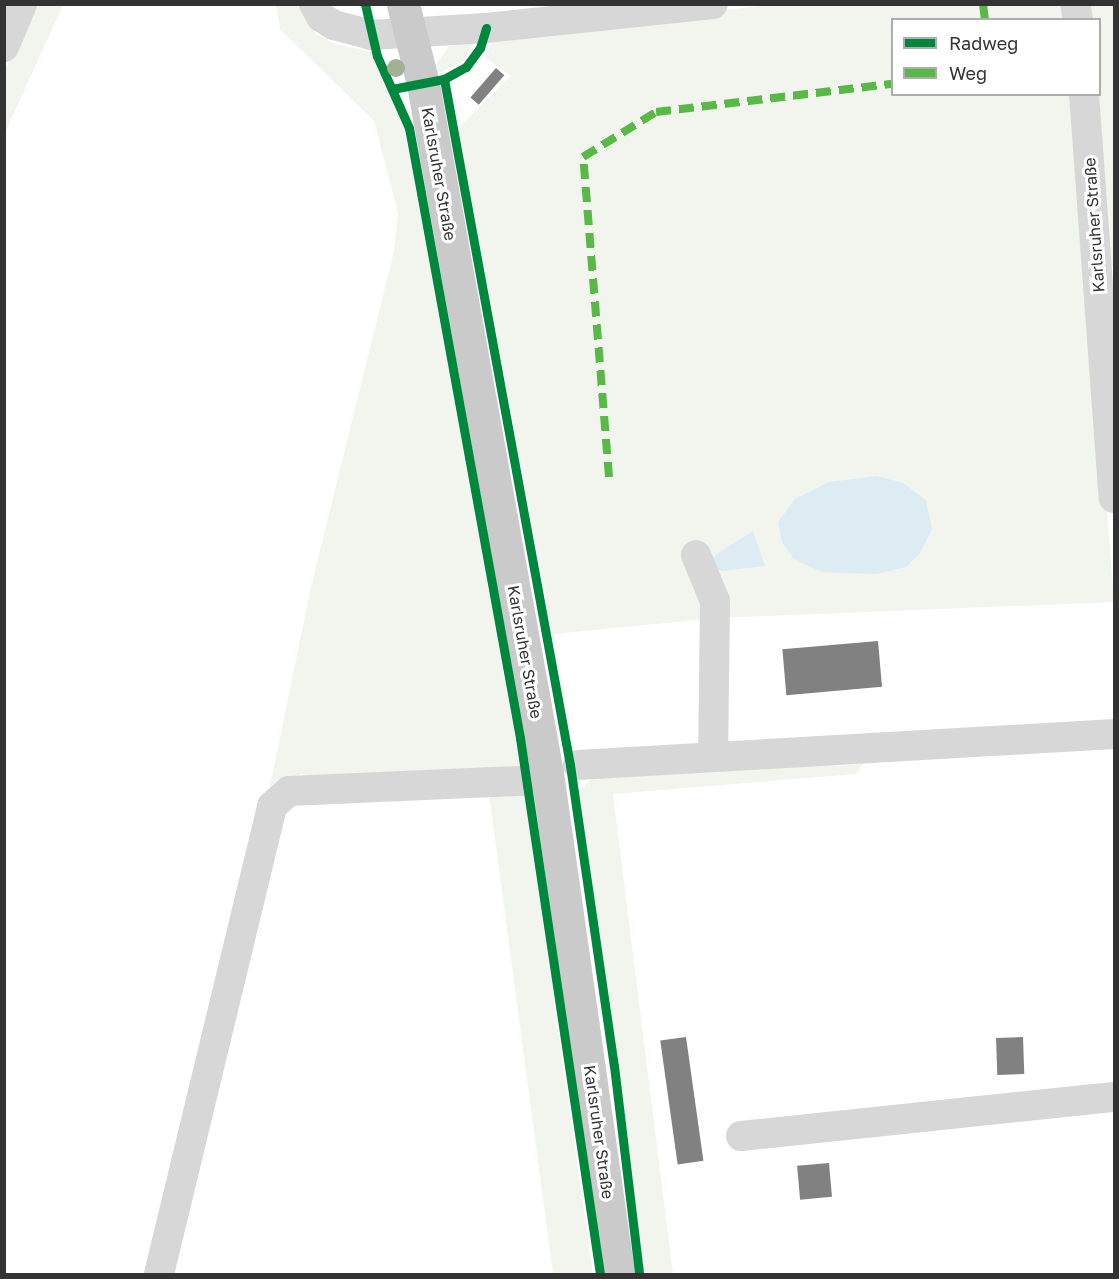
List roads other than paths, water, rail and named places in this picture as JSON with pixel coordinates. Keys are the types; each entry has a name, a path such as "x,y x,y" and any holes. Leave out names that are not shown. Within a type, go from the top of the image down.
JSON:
{"main road":[{"name":"Karlsruher Straße","path":"410,14 547,773 618,1275"}],"lane":[{"path":"4,47 22,4"},
{"path":"314,4 321,17 346,30 371,35 410,14 713,4"},
{"name":"Karlsruher Straße","path":"1084,96 1114,498"},
{"path":"696,555 715,601 713,756"},
{"path":"578,765 1114,734"},
{"path":"159,1275 272,806 289,791 521,781 547,773"},
{"path":"741,1136 1114,1096"}]}
